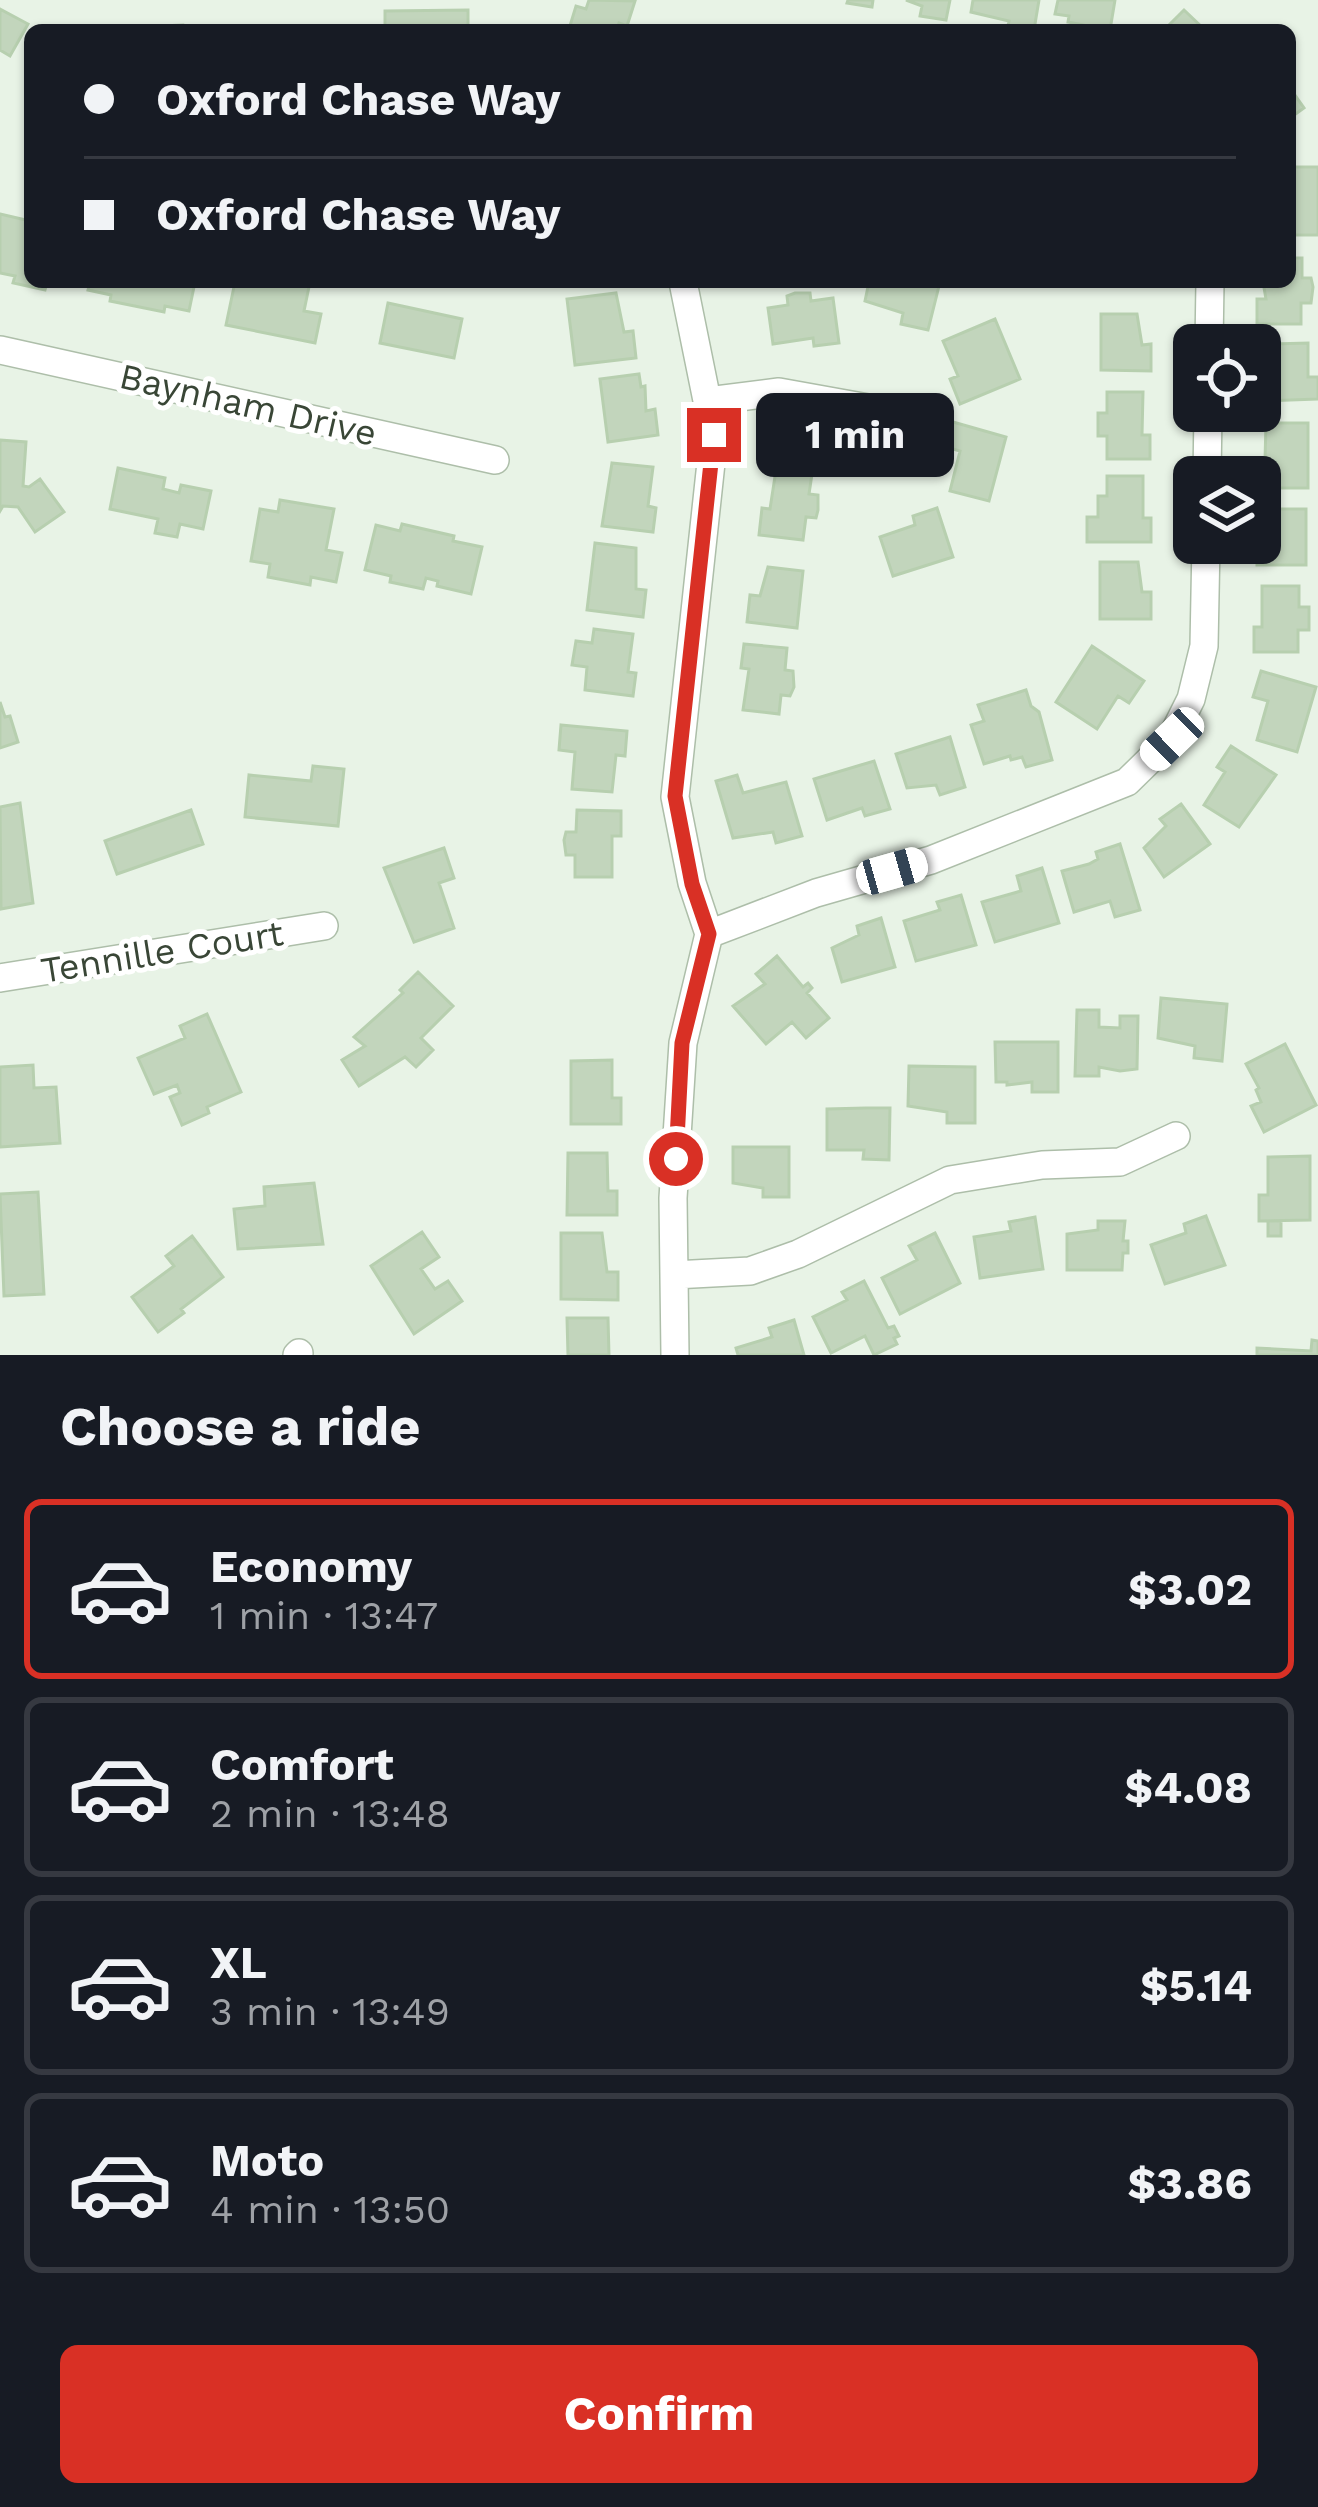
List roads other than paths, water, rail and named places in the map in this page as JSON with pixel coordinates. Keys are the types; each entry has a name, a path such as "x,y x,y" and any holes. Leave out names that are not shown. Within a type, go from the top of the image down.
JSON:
{"street":[{"path":"675,1355 673,1198 682,1043 709,934 692,884 675,796 714,435 684,288"},
{"path":"1209,324 1210,288"},
{"name":"Baynham Drive","path":"0,350 495,460"},
{"path":"708,401 778,392 868,408"},
{"path":"709,934 816,893 931,860 1126,782 1172,739 1191,699 1204,646 1206,564"},
{"name":"Tennille Court","path":"0,978 324,926"},
{"path":"674,1275 750,1271 798,1254 950,1180 1042,1165 1120,1162 1176,1136"}]}
